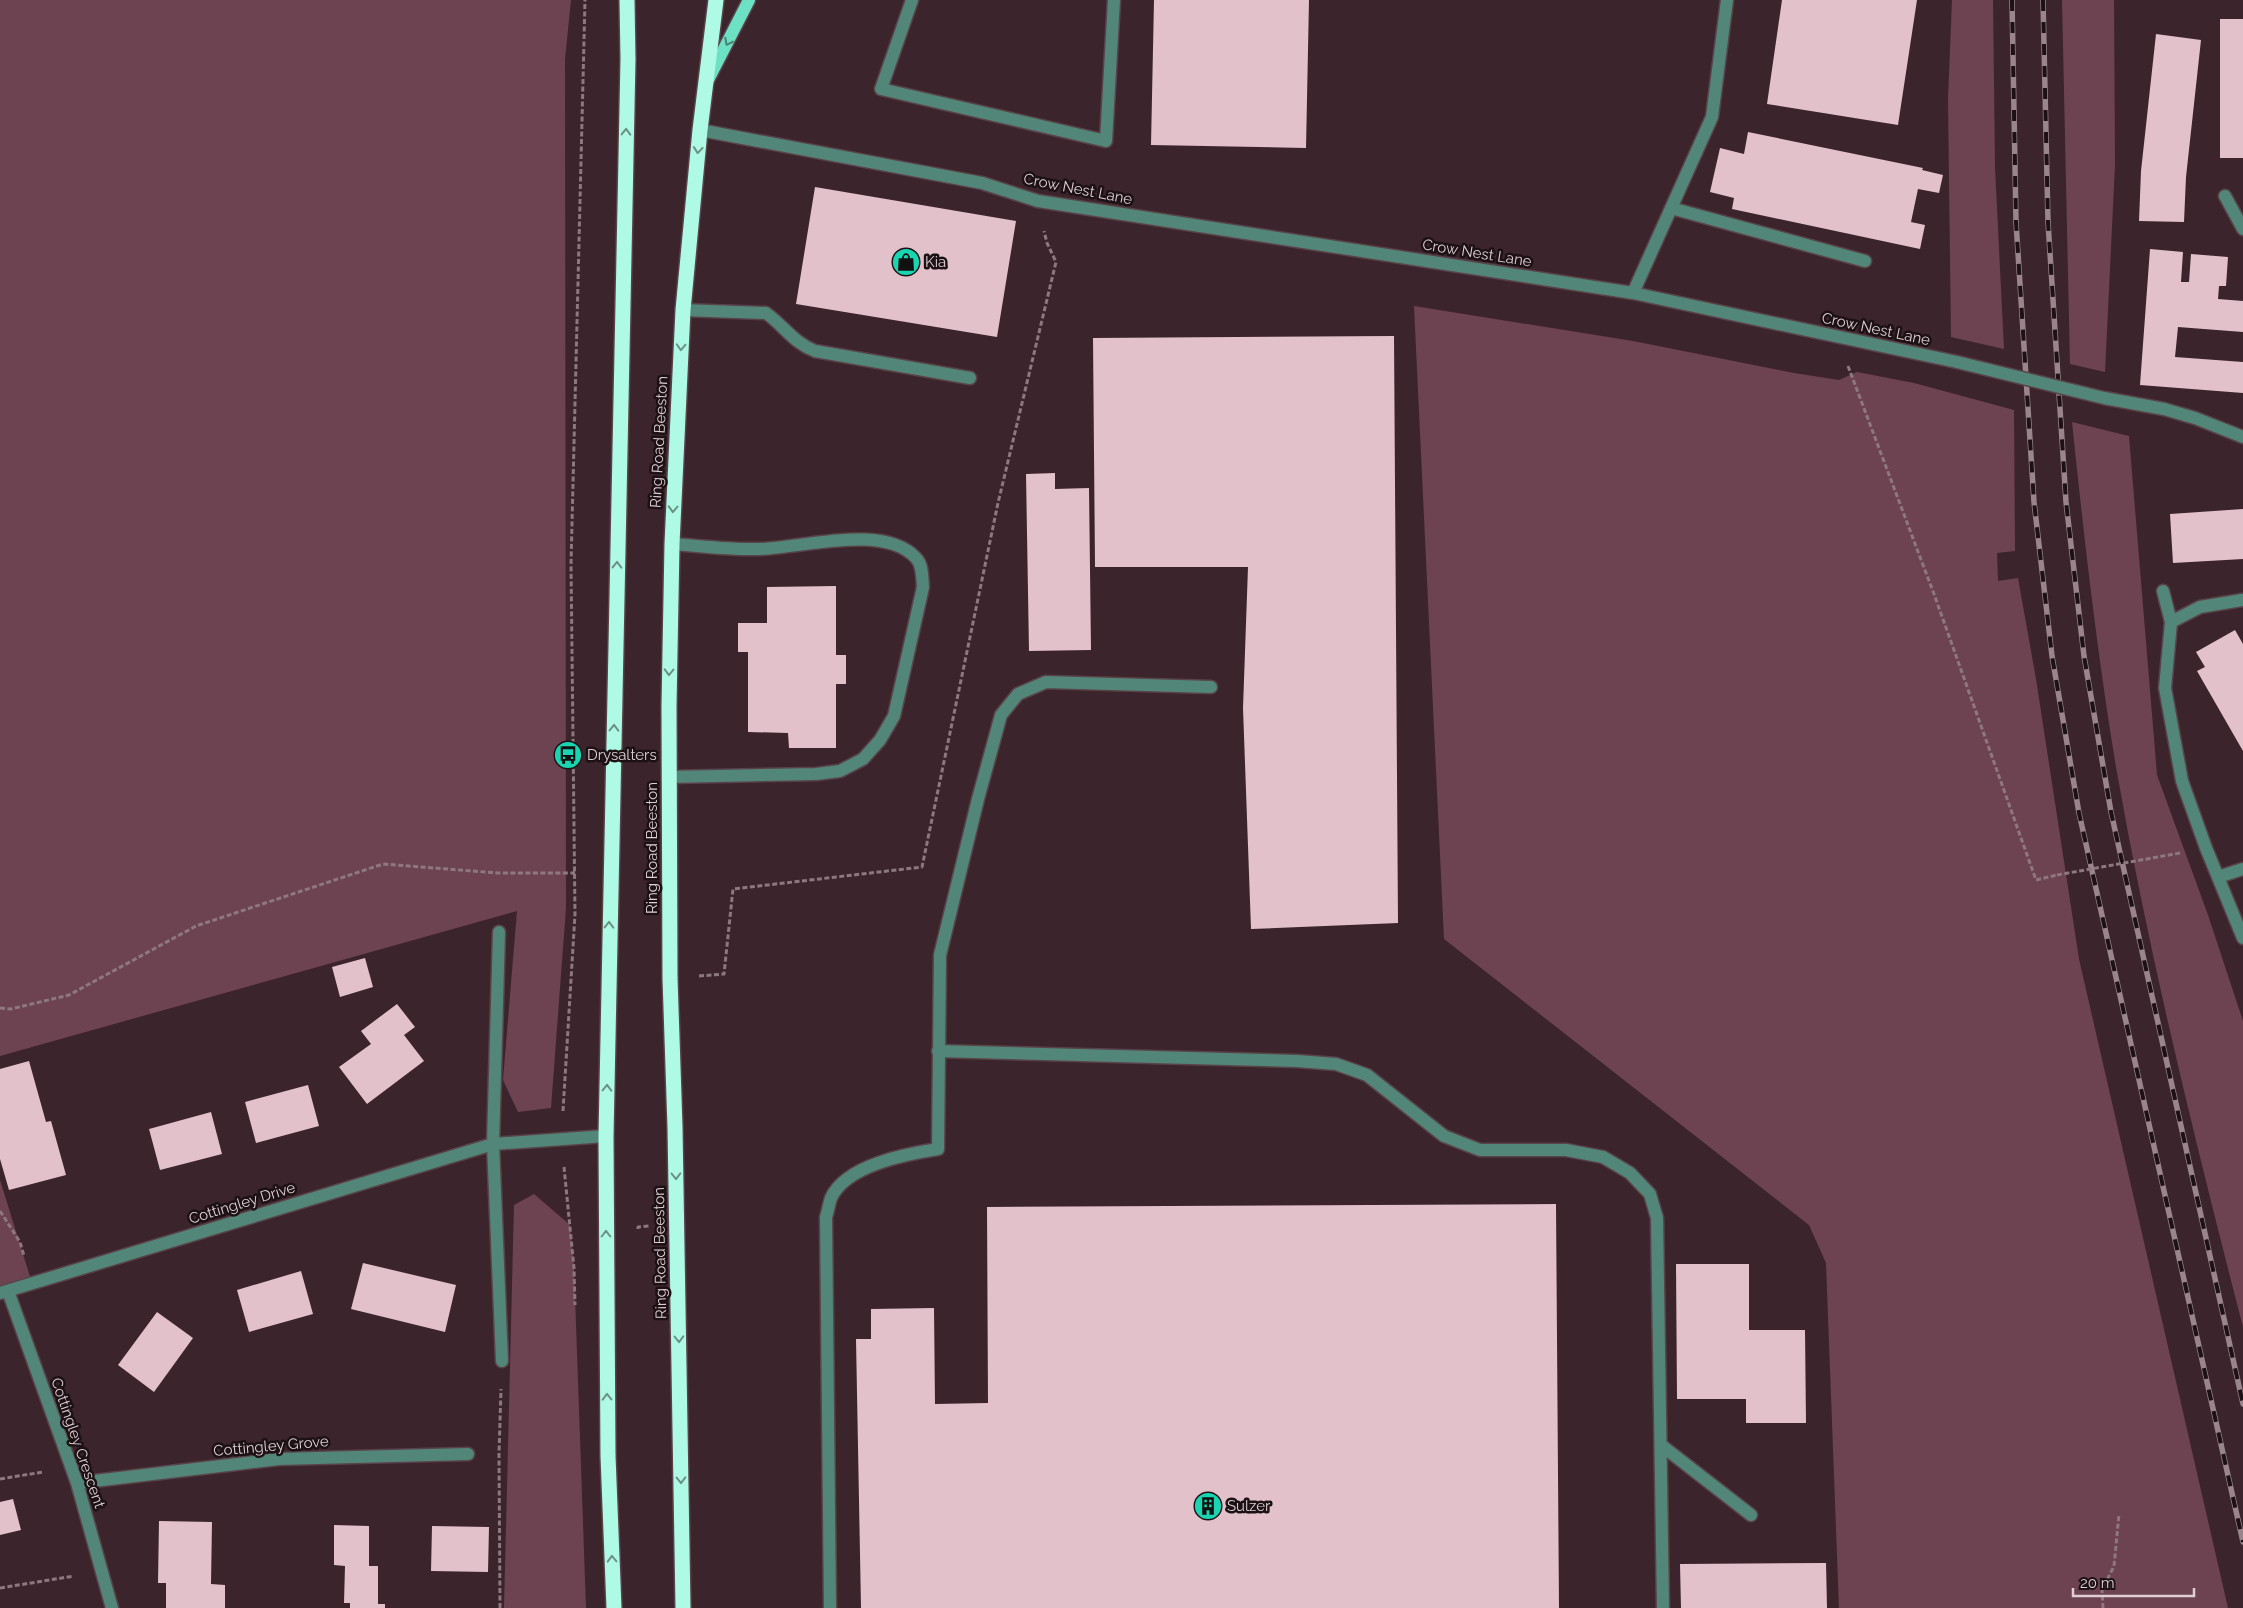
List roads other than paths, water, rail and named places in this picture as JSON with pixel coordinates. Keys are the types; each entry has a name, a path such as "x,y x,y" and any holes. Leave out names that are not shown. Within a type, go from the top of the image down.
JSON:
{"highway":[{"path":"614,1608 608,1456 606,1136 628,59 627,0"},
{"name":"Ring Road Beeston","path":"683,1608 675,1127 670,978 669,777 672,544 683,310 700,130 716,0"}],"main road":[{"path":"706,85 749,0"}],"street":[{"path":"912,0 881,89 1106,142 1114,0"},
{"path":"1633,293 1712,117 1727,0"},
{"name":"Crow Nest Lane","path":"700,130 982,183 1038,201 1633,293 1957,362 2104,398 2164,409 2195,418 2243,437"},
{"path":"2225,196 2243,229"},
{"path":"1671,208 1865,261"},
{"path":"683,310 766,313 776,320 794,340 815,351 970,378"},
{"path":"669,777 816,774 840,771 863,759 880,740 894,716 923,587 922,571 917,558 906,550 878,540 855,539 760,550 672,544"},
{"path":"2163,591 2171,622 2166,688 2182,781 2243,938"},
{"path":"2171,622 2200,607 2242,600"},
{"path":"830,1608 826,1217 832,1197 847,1180 875,1163 907,1154 938,1150 940,955 978,799 1001,715 1018,694 1046,682 1210,686"},
{"path":"2218,877 2243,869"},
{"path":"499,932 493,1144 502,1361"},
{"path":"938,1051 1297,1061 1336,1064 1367,1075 1444,1136 1480,1150 1566,1150 1603,1157 1630,1173 1650,1194 1657,1218 1663,1608"},
{"name":"Cottingley Drive","path":"4,1292 493,1144 606,1136"},
{"name":"Cottingley Crescent","path":"4,1292 77,1483 112,1608"},
{"path":"1661,1445 1751,1514"},
{"name":"Cottingley Grove","path":"77,1483 279,1459 468,1454"}],"railway":[{"path":"2012,0 2016,222 2034,502 2052,656 2079,813 2243,1542"},
{"path":"2043,0 2048,222 2066,502 2084,656 2111,812 2243,1404"}],"place":[{"name":"Kia","path":"906,262"},
{"name":"Drysalters","path":"568,755"},
{"name":"Sulzer","path":"1208,1506"}]}
